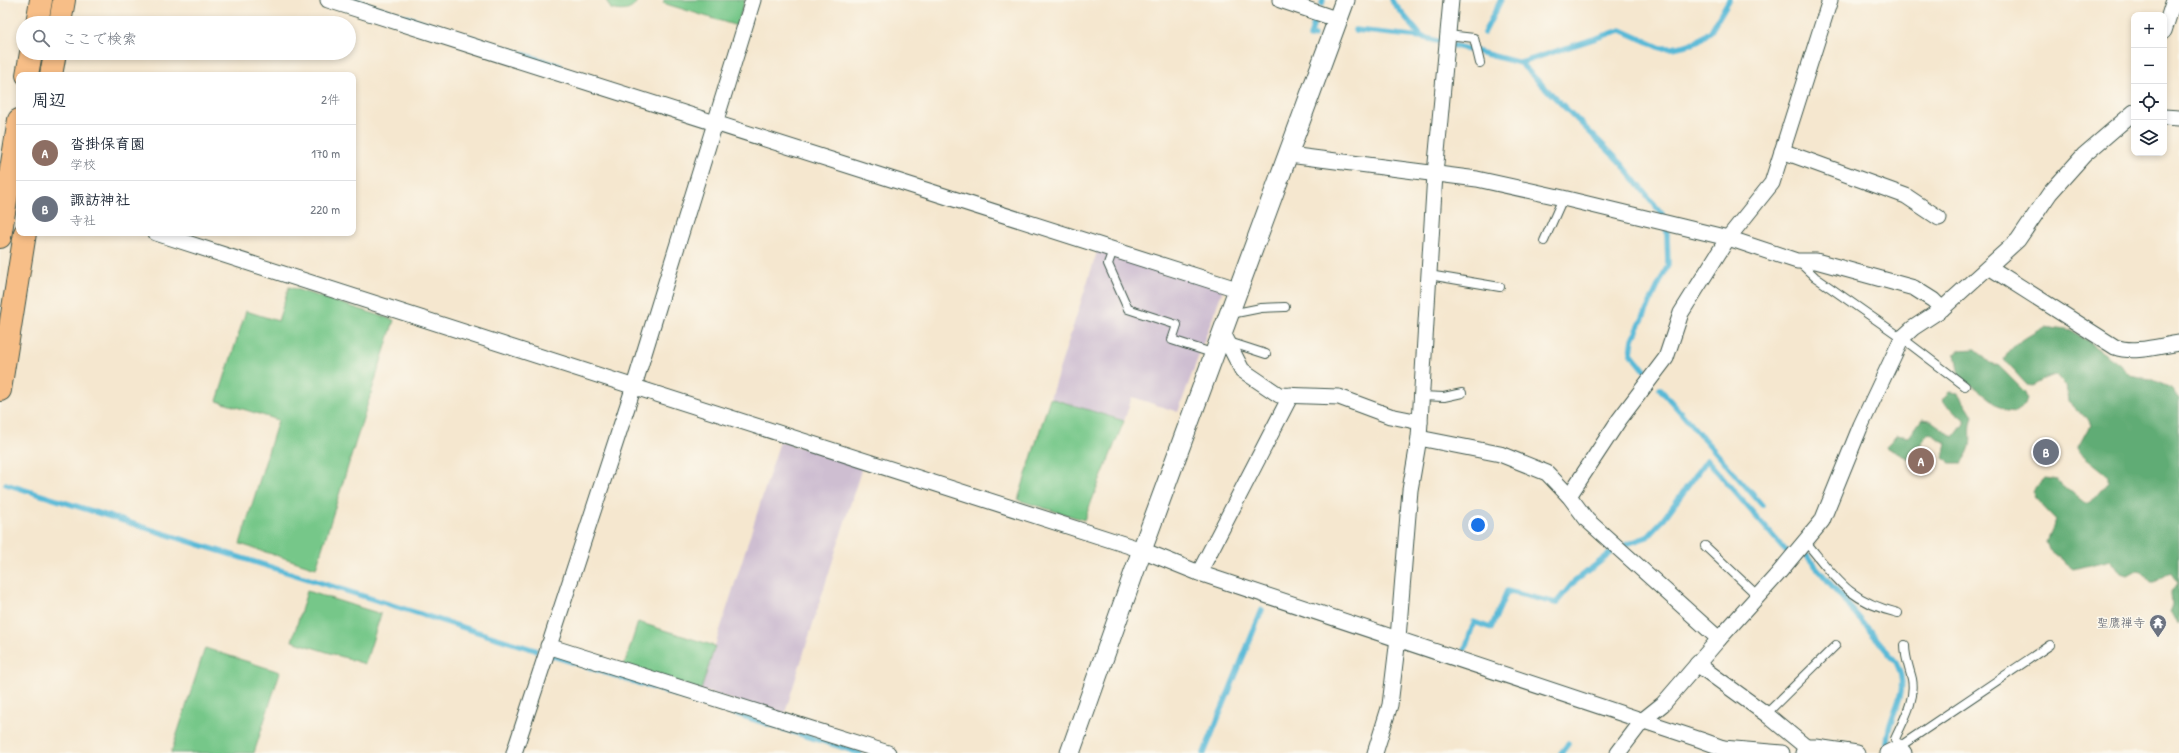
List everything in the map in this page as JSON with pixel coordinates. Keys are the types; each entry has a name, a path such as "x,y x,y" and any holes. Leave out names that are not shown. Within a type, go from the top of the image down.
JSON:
{"main road":[{"path":"38,16 41,0"},
{"path":"61,16 64,0"},
{"path":"28,72 30,60"},
{"path":"52,72 54,60"},
{"path":"0,237 16,140"},
{"path":"0,390 25,236"}],"street":[{"path":"328,0 1240,290"},
{"path":"514,753 634,386 714,122 753,0"},
{"path":"1280,0 1338,20"},
{"path":"1070,753 1142,550 1222,343 1231,314 1345,0"},
{"path":"1375,753 1390,705 1398,638 1410,490 1419,438 1435,174 1451,0"},
{"path":"1569,496 1619,420 1666,358 1681,313 1728,238 1772,183 1830,0"},
{"path":"2167,22 2174,0"},
{"path":"1618,753 1643,720 1663,704 1822,521 1861,424 1902,338 1913,328 1942,309 2018,240 2050,193 2084,155 2131,115"},
{"path":"2167,117 2179,118"},
{"path":"1782,151 1906,196 1939,218"},
{"path":"1289,155 1477,179 1563,198 1728,238 1797,261 1816,261 1914,288 1933,300 1942,309"},
{"path":"165,236 1142,550 1199,573 1643,720 1725,751 1782,753"},
{"path":"1989,267 2115,347 2129,350 2179,343"},
{"path":"1222,343 1242,370 1279,395 1339,397 1390,416 1420,422"},
{"path":"1199,573 1291,395"},
{"path":"1419,438 1500,454 1547,473 1569,496 1587,520 1719,639"},
{"path":"548,646 888,753"},
{"path":"1697,664 1766,714 1804,750 1857,753"}],"lane":[{"path":"1448,36 1474,38 1480,61"},
{"path":"1544,241 1563,198"},
{"path":"1113,250 1108,264 1128,309 1177,325 1172,340 1222,343 1266,354"},
{"path":"1797,261 1815,277 1902,338 1965,386"},
{"path":"1429,274 1500,287"},
{"path":"1231,314 1261,308 1285,307"},
{"path":"1421,396 1444,397 1462,393"},
{"path":"1805,541 1850,593 1866,603 1898,613"},
{"path":"1705,546 1758,596"},
{"path":"1766,714 1836,645"},
{"path":"1905,646 1905,658 1912,680 1912,696 1895,739 1897,751 2050,645"}],"shaded area":[{"path":"1098,249 1223,289 1178,412 1132,397 1124,421 1050,398"},
{"path":"780,441 862,467 784,716 701,690"}],"green space":[{"path":"606,0 637,0 630,9 619,11 611,9"},
{"path":"664,0 745,0 737,26 663,3"},
{"path":"289,287 394,320 316,568 240,544 278,420 217,401 246,311 278,321"},
{"path":"2044,327 2073,331 2119,364 2130,375 2150,379 2171,388 2179,399 2179,624 2169,613 2172,606 2171,593 2178,583 2170,572 2154,582 2151,582 2142,571 2138,570 2127,576 2121,574 2111,560 2074,569 2050,550 2047,541 2056,520 2035,498 2032,492 2045,478 2057,480 2086,504 2091,502 2108,482 2108,475 2079,452 2078,447 2090,425 2087,419 2068,401 2066,386 2056,376 2048,377 2031,386 2027,385 2004,360 2011,349"},
{"path":"1975,349 1990,363 1999,366 2025,392 2027,399 2025,405 2015,412 2006,411 1959,376 1955,354 1960,350"},
{"path":"1949,392 1958,393 1973,416 1969,449 1961,463 1950,463 1943,458 1946,443 1929,433 1911,460 1887,448 1886,446 1897,435 1909,437 1922,419 1930,420 1954,437 1966,421 1944,403 1943,398"},
{"path":"1050,398 1124,421 1084,520 1018,500"},
{"path":"307,591 381,614 365,664 292,641"},
{"path":"638,622 715,646 701,690 624,666"},
{"path":"205,648 280,672 254,753 171,753"}],"waterway":[{"path":"353,0 560,66"},
{"path":"1322,4 1323,0"},
{"path":"1391,0 1422,37"},
{"path":"1484,33 1501,0"},
{"path":"1520,63 1621,30 1661,48 1673,48 1695,43 1711,31 1729,0"},
{"path":"1314,23 1310,37 1314,36"},
{"path":"1355,30 1422,37 1520,63 1622,164 1662,214 1667,233 1668,265 1633,339 1631,353 1647,373"},
{"path":"1660,389 1762,505"},
{"path":"1627,544 1647,537 1662,521 1707,460 1786,551"},
{"path":"6,484 535,650"},
{"path":"1465,649 1474,622 1491,628 1507,591 1556,603 1573,583 1612,552"},
{"path":"1807,556 1896,662 1902,684 1901,694 1891,722 1887,744"},
{"path":"1204,753 1262,610"},
{"path":"553,656 860,753"},
{"path":"1561,753 1568,744"}],"place":[{"name":"諏訪神社","path":"2046,452"},
{"name":"沓掛保育園","path":"1921,461"},
{"name":"聖鷹禅寺","path":"2158,638"}]}
